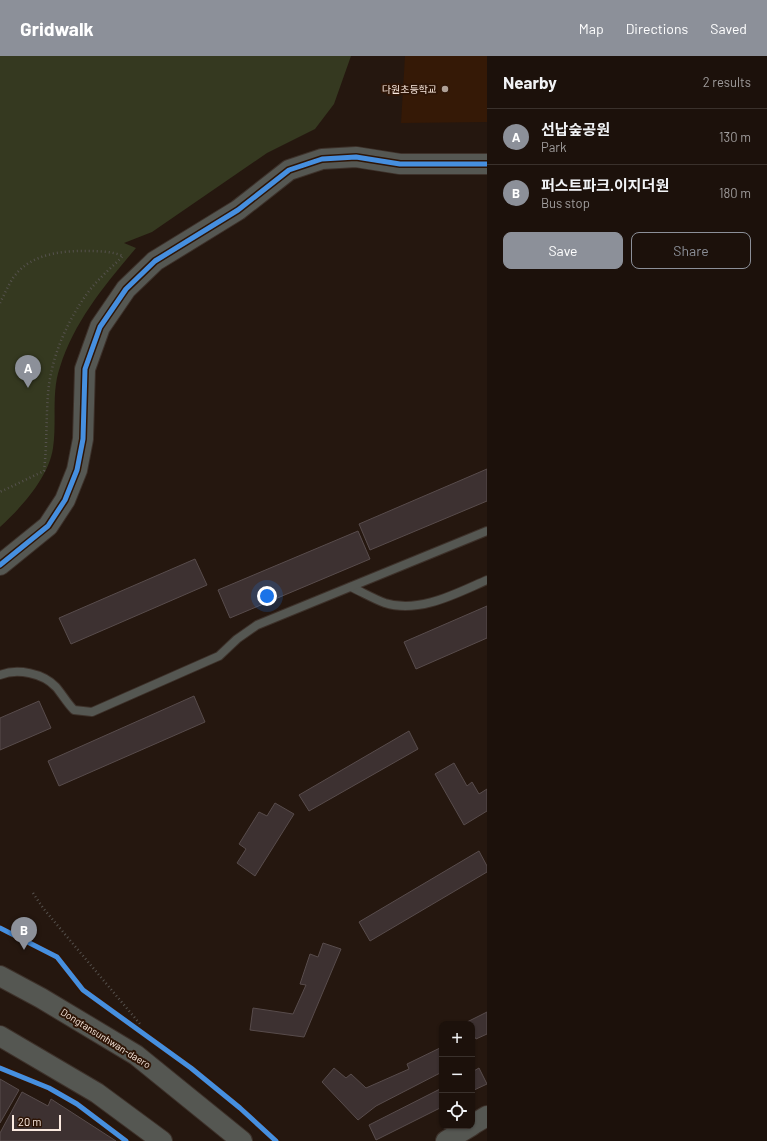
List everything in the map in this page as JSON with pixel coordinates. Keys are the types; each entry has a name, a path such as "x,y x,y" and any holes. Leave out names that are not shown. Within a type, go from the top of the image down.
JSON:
{"street":[{"path":"0,565 48,526 65,500 77,470 83,439 85,369 100,327 126,289 155,261 238,210 289,170 322,159 356,158 400,164 487,164"},
{"name":"Dongtansunhwan-daero","path":"0,976 41,998 136,1055 242,1141"},
{"path":"0,1036 97,1094 162,1141"},
{"path":"475,1124 487,1116"},
{"path":"450,1140 466,1129"}],"lane":[{"path":"0,675 9,671 25,671 50,683 74,710 92,712 219,656 237,639 257,625 487,531"},
{"path":"352,587 385,603 416,605 440,600 487,580"}],"path":[{"path":"0,303 13,278 32,261 60,252 117,253 123,256 90,290 68,323 54,360 48,393 47,445 44,471 0,492"},
{"path":"33,893 42,908 140,1024 140,1031"},
{"path":"133,1026 146,1036"}],"shaded area":[{"name":"다원초등학교","path":"405,56 487,56 487,122 401,123"}],"green space":[{"path":"0,56 351,56 334,104 315,129 267,153 152,232 124,243 136,248 102,290 82,318 66,350 60,367 57,377 55,397 53,448 46,470 33,491 17,511 0,527"}],"building":[{"path":"487,469 487,501 370,550 359,524"},
{"path":"358,531 370,559 230,618 218,590"},
{"path":"195,559 207,585 71,644 59,618"},
{"path":"487,606 487,638 416,669 404,642"},
{"path":"194,696 205,722 59,786 48,761"},
{"path":"39,701 51,728 0,750 0,718"},
{"path":"409,731 418,749 309,811 299,795"},
{"path":"454,763 467,786 472,782 479,794 487,789 487,811 464,825 435,774"},
{"path":"275,803 294,814 255,876 237,863 246,849 239,844 259,812 267,816"},
{"path":"479,851 487,866 487,872 370,941 359,922"},
{"path":"323,943 341,949 304,1037 250,1030 253,1008 293,1014 306,985 300,984 310,954 318,957"},
{"path":"487,1012 487,1034 476,1039 475,1021 469,1021"},
{"path":"439,1048 439,1074 376,1106 358,1120 322,1082 334,1068 346,1078 351,1074 366,1088 409,1069 407,1064"},
{"path":"479,1068 487,1084 475,1090 475,1070"},
{"path":"0,1079 19,1090 0,1123"},
{"path":"439,1090 439,1108 376,1140 369,1125"},
{"path":"22,1092 48,1106 51,1099 116,1141 0,1141 0,1133"}],"cycle path":[{"path":"0,565 48,526 65,500 77,470 83,439 85,369 100,327 126,289 155,261 238,210 289,170 322,159 356,157 400,164 487,164"},
{"path":"0,928 57,957 83,990 191,1068 240,1108 276,1141"},
{"path":"0,1068 49,1088 77,1104 126,1141"}],"place":[{"name":"다원초등학교","path":"445,89"},
{"name":"선납숲공원","path":"28,388"},
{"name":"퍼스트파크.이지더원","path":"24,950"}]}
